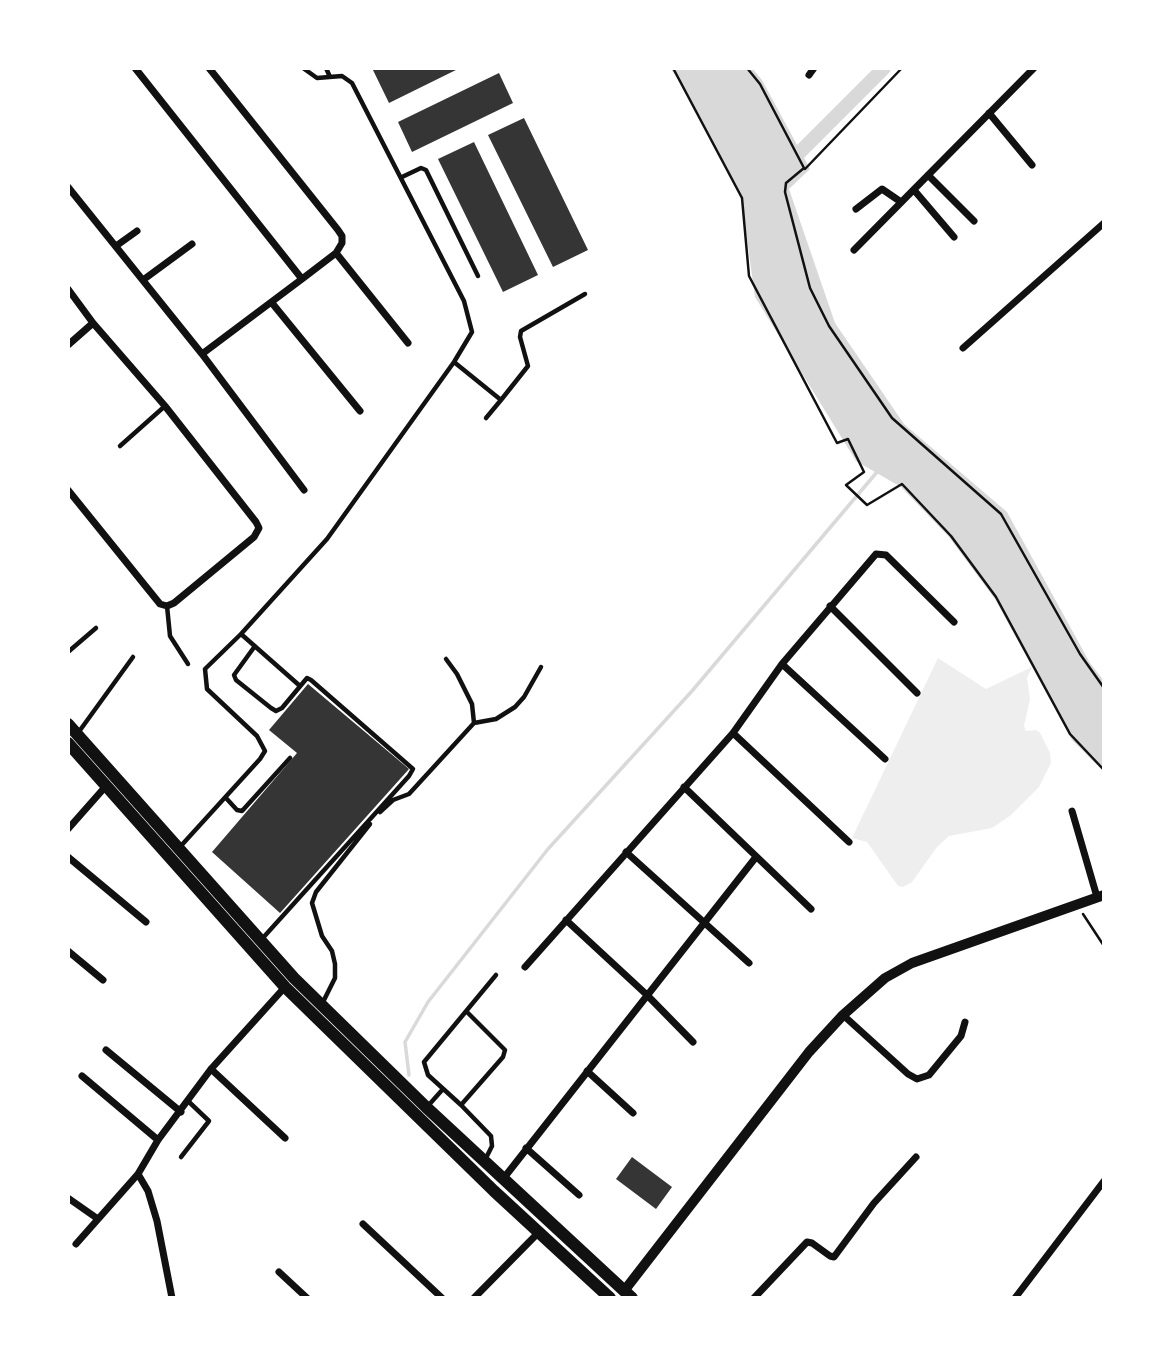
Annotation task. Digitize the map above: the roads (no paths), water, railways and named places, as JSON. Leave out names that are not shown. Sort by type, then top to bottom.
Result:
[{"type":"main road","points":[[71,734],[290,983],[494,1191],[610,1298]]},
{"type":"main road","points":[[110,781],[179,848],[260,940],[290,983],[321,1005],[627,1296]]},
{"type":"main road","points":[[494,1191],[503,1179]]},
{"type":"main road","points":[[539,1232],[549,1221]]},
{"type":"street","points":[[135,68],[302,279]]},
{"type":"street","points":[[202,354],[336,253],[342,243],[338,230],[209,68]]},
{"type":"street","points":[[854,250],[1034,68]]},
{"type":"street","points":[[989,113],[1032,165]]},
{"type":"street","points":[[928,174],[974,221]]},
{"type":"street","points":[[68,187],[202,354],[304,490]]},
{"type":"street","points":[[856,209],[882,189],[901,202]]},
{"type":"street","points":[[914,190],[954,237]]},
{"type":"street","points":[[963,348],[1104,222]]},
{"type":"street","points":[[116,246],[137,231]]},
{"type":"street","points":[[143,280],[192,244]]},
{"type":"street","points":[[336,253],[408,343]]},
{"type":"street","points":[[68,289],[93,324],[165,406],[259,528],[254,537],[167,606],[160,604],[68,490]]},
{"type":"street","points":[[272,303],[360,411]]},
{"type":"street","points":[[68,345],[93,324]]},
{"type":"street","points":[[525,967],[733,733],[782,664],[872,557],[881,553],[954,622]]},
{"type":"street","points":[[830,606],[916,693]]},
{"type":"street","points":[[782,664],[885,759]]},
{"type":"street","points":[[733,733],[849,842]]},
{"type":"street","points":[[68,829],[110,781]]},
{"type":"street","points":[[684,787],[811,909]]},
{"type":"street","points":[[627,1296],[809,1052],[843,1015],[885,978],[912,963],[1101,896],[1072,811]]},
{"type":"street","points":[[626,852],[749,963]]},
{"type":"street","points":[[68,857],[146,922]]},
{"type":"street","points":[[503,1179],[756,857]]},
{"type":"street","points":[[566,920],[693,1042]]},
{"type":"street","points":[[68,951],[103,980]]},
{"type":"street","points":[[76,1244],[138,1174],[158,1140],[211,1069],[290,983]]},
{"type":"street","points":[[843,1015],[908,1074],[917,1079],[929,1075],[961,1036],[965,1023]]},
{"type":"street","points":[[106,1049],[180,1112]]},
{"type":"street","points":[[211,1069],[285,1138]]},
{"type":"street","points":[[587,1071],[634,1113]]},
{"type":"street","points":[[82,1076],[158,1140]]},
{"type":"street","points":[[526,1148],[579,1195]]},
{"type":"street","points":[[754,1298],[807,1242],[834,1256],[874,1203],[916,1157]]},
{"type":"street","points":[[138,1174],[148,1191],[157,1221],[172,1298]]},
{"type":"street","points":[[1015,1298],[1104,1181]]},
{"type":"street","points":[[68,1198],[97,1219]]},
{"type":"street","points":[[363,1224],[442,1298]]},
{"type":"street","points":[[474,1298],[539,1232]]},
{"type":"street","points":[[279,1272],[307,1298]]},
{"type":"lane","points":[[179,848],[265,751],[257,736],[207,689],[205,669],[241,634],[327,539],[454,362],[472,332],[464,301],[349,78],[317,78],[303,68]]},
{"type":"lane","points":[[326,68],[330,77]]},
{"type":"lane","points":[[402,177],[421,168],[426,170],[478,276]]},
{"type":"lane","points":[[486,418],[528,366],[520,337],[521,331],[585,294]]},
{"type":"lane","points":[[454,362],[500,400]]},
{"type":"lane","points":[[120,446],[165,406]]},
{"type":"lane","points":[[167,606],[170,636],[188,664]]},
{"type":"lane","points":[[68,652],[96,628]]},
{"type":"lane","points":[[241,634],[300,686]]},
{"type":"lane","points":[[255,646],[236,670],[236,680],[276,711],[282,708],[307,678],[311,680],[413,769],[260,940]]},
{"type":"lane","points":[[71,734],[133,657]]},
{"type":"lane","points":[[446,659],[472,704],[474,723]]},
{"type":"lane","points":[[321,1005],[335,978],[335,964],[332,951],[322,936],[315,915],[312,903],[316,892],[379,813],[393,800],[409,794],[474,723],[496,719],[515,707],[541,667]]},
{"type":"lane","points":[[226,798],[237,810],[242,811],[290,758]]},
{"type":"lane","points":[[484,1162],[492,1146],[491,1136],[428,1075],[424,1062],[496,975]]},
{"type":"lane","points":[[461,1105],[503,1058],[505,1050],[467,1012]]},
{"type":"lane","points":[[426,1107],[443,1089]]},
{"type":"lane","points":[[181,1157],[209,1121],[188,1101]]},
{"type":"waterway","points":[[788,164],[884,68]]},
{"type":"waterway","points":[[409,1075],[405,1042],[428,1002],[548,849],[692,691],[877,472]]}]
